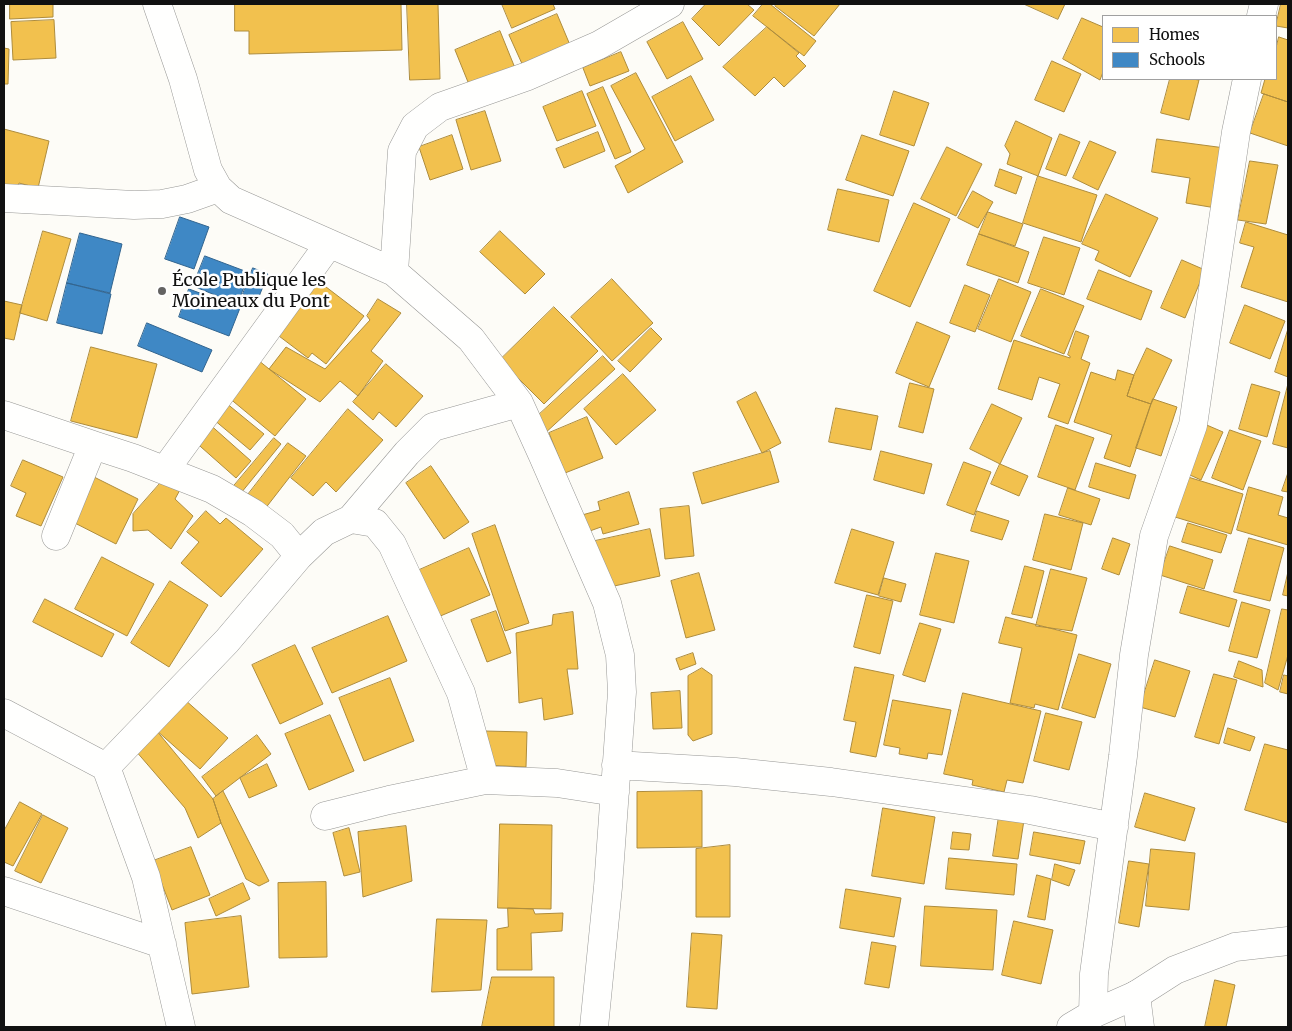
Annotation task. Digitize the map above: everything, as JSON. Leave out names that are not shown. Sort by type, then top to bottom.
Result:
[{"type":"street","points":[[157,4],[184,79],[208,170],[218,188],[231,200],[394,272],[471,340],[519,403],[607,603],[620,655],[622,692],[608,887],[594,1027]]},
{"type":"street","points":[[394,272],[402,151],[415,126],[440,107],[528,76],[599,45],[670,4]]},
{"type":"street","points":[[1082,1020],[1094,974],[1114,827],[1134,654],[1154,536],[1193,425],[1236,132],[1248,80]]},
{"type":"street","points":[[4,198],[134,205],[162,204],[187,199],[218,188]]},
{"type":"street","points":[[165,470],[329,244]]},
{"type":"street","points":[[106,767],[227,641],[299,556],[324,532],[351,519],[407,453],[433,427],[519,403]]},
{"type":"street","points":[[4,415],[165,470],[212,489],[253,513],[282,535],[299,556]]},
{"type":"street","points":[[56,536],[93,445]]},
{"type":"street","points":[[351,519],[375,523],[392,544],[461,693],[485,780]]},
{"type":"street","points":[[4,713],[106,767],[146,876],[181,1027]]},
{"type":"street","points":[[616,765],[735,772],[831,782],[1030,810],[1114,827]]},
{"type":"street","points":[[325,816],[389,800],[485,780],[557,783],[615,792]]},
{"type":"street","points":[[4,891],[162,944]]},
{"type":"street","points":[[1082,1020],[1136,995],[1175,970],[1235,947],[1288,941]]},
{"type":"street","points":[[1136,995],[1140,1027]]},
{"type":"building: Homes","points":[[10,4],[53,4],[53,17],[10,19]]},
{"type":"building: Homes","points":[[235,4],[401,4],[402,50],[249,54],[249,31],[235,31]]},
{"type":"building: Homes","points":[[407,4],[438,4],[440,79],[410,80]]},
{"type":"building: Homes","points":[[502,4],[553,4],[555,9],[512,28]]},
{"type":"building: Homes","points":[[706,4],[747,4],[754,10],[719,46],[692,19]]},
{"type":"building: Homes","points":[[763,4],[770,4],[816,41],[804,56],[753,16]]},
{"type":"building: Homes","points":[[777,4],[840,4],[814,36],[775,6]]},
{"type":"building: Homes","points":[[1024,4],[1065,4],[1058,19]]},
{"type":"building: Homes","points":[[1281,4],[1288,4],[1288,28],[1277,26]]},
{"type":"building: Homes","points":[[557,14],[570,45],[523,66],[509,35]]},
{"type":"building: Homes","points":[[1082,18],[1102,27],[1102,75],[1100,80],[1063,59]]},
{"type":"building: Homes","points":[[54,20],[56,58],[13,60],[11,22]]},
{"type":"building: Homes","points":[[683,22],[703,59],[667,79],[647,42]]},
{"type":"building: Homes","points":[[767,27],[799,53],[796,56],[806,66],[784,87],[774,77],[755,96],[723,67]]},
{"type":"building: Homes","points":[[500,31],[515,68],[470,87],[455,50]]},
{"type":"building: Homes","points":[[1279,37],[1288,40],[1288,102],[1261,93],[1265,80],[1277,80],[1277,44]]},
{"type":"building: Homes","points":[[4,48],[9,49],[8,84],[4,84]]},
{"type":"building: Homes","points":[[621,52],[629,71],[590,86],[583,68]]},
{"type":"building: Homes","points":[[1052,61],[1081,74],[1064,112],[1035,100]]},
{"type":"building: Homes","points":[[636,73],[683,162],[628,193],[615,166],[645,149],[611,86]]},
{"type":"building: Homes","points":[[691,76],[714,120],[675,141],[652,97]]},
{"type":"building: Homes","points":[[1170,80],[1199,80],[1189,120],[1161,113]]},
{"type":"building: Homes","points":[[603,87],[631,152],[615,159],[587,94]]},
{"type":"building: Homes","points":[[582,91],[596,126],[557,141],[543,107]]},
{"type":"building: Homes","points":[[894,91],[929,103],[914,146],[880,135]]},
{"type":"building: Homes","points":[[1264,94],[1288,102],[1288,146],[1250,133]]},
{"type":"building: Homes","points":[[485,111],[501,161],[471,170],[456,120]]},
{"type":"building: Homes","points":[[1016,121],[1052,138],[1038,176],[1007,164],[1010,154],[1005,146]]},
{"type":"building: Homes","points":[[4,129],[49,141],[38,188],[19,183],[16,194],[4,191]]},
{"type":"building: Homes","points":[[598,132],[605,151],[564,168],[556,149]]},
{"type":"building: Homes","points":[[1060,134],[1080,142],[1066,176],[1046,169]]},
{"type":"building: Homes","points":[[452,135],[463,169],[430,180],[419,147]]},
{"type":"building: Homes","points":[[862,135],[909,151],[893,196],[846,180]]},
{"type":"building: Homes","points":[[1157,139],[1225,148],[1216,208],[1186,203],[1190,178],[1152,172]]},
{"type":"building: Homes","points":[[1090,141],[1116,152],[1098,190],[1073,178]]},
{"type":"building: Homes","points":[[947,147],[982,164],[956,216],[921,199]]},
{"type":"building: Homes","points":[[1250,161],[1278,165],[1266,224],[1238,220]]},
{"type":"building: Homes","points":[[1000,169],[1022,177],[1016,194],[995,186]]},
{"type":"building: Homes","points":[[1038,176],[1097,195],[1081,242],[1023,223]]},
{"type":"building: Homes","points":[[838,189],[889,200],[879,242],[828,230]]},
{"type":"building: Homes","points":[[973,191],[993,202],[978,228],[958,218]]},
{"type":"building: Homes","points":[[1106,194],[1158,218],[1130,277],[1095,260],[1099,251],[1082,244]]},
{"type":"building: Homes","points":[[914,203],[950,219],[910,307],[874,291]]},
{"type":"building: Homes","points":[[988,212],[1023,224],[1015,246],[979,234]]},
{"type":"building: Homes","points":[[1246,222],[1288,235],[1288,302],[1241,287],[1254,247],[1240,243]]},
{"type":"building: Homes","points":[[43,231],[71,239],[47,321],[20,313]]},
{"type":"building: Homes","points":[[500,231],[545,274],[525,294],[480,252]]},
{"type":"building: Homes","points":[[979,234],[1029,252],[1018,283],[967,265]]},
{"type":"building: Homes","points":[[1044,237],[1080,248],[1064,295],[1028,283]]},
{"type":"building: Homes","points":[[1182,260],[1205,270],[1185,318],[1161,308]]},
{"type":"building: Homes","points":[[1099,270],[1152,291],[1141,320],[1087,299]]},
{"type":"building: Homes","points":[[313,277],[364,316],[326,364],[312,353],[308,358],[271,330]]},
{"type":"building: Homes","points":[[612,279],[653,323],[612,361],[571,317]]},
{"type":"building: Homes","points":[[999,279],[1031,292],[1011,342],[978,329]]},
{"type":"building: Homes","points":[[965,285],[990,295],[975,332],[950,323]]},
{"type":"building: Homes","points":[[1041,289],[1084,306],[1064,354],[1021,336]]},
{"type":"building: Homes","points":[[378,299],[401,313],[371,351],[383,361],[358,396],[340,381],[320,402],[269,369],[286,347],[325,369],[370,320],[367,316]]},
{"type":"building: Homes","points":[[4,301],[22,305],[14,340],[4,338]]},
{"type":"building: Homes","points":[[1245,305],[1285,321],[1270,359],[1230,343]]},
{"type":"building: Homes","points":[[554,307],[598,351],[544,404],[500,360]]},
{"type":"building: Homes","points":[[917,322],[950,336],[929,387],[896,373]]},
{"type":"building: Homes","points":[[651,328],[662,339],[630,372],[618,361]]},
{"type":"building: Homes","points":[[1288,329],[1288,377],[1275,372]]},
{"type":"building: Homes","points":[[1076,331],[1089,336],[1081,359],[1090,363],[1068,424],[1048,417],[1060,384],[1039,377],[1032,400],[998,389],[1014,340],[1070,358],[1068,355]]},
{"type":"building: Homes","points":[[91,347],[157,364],[137,438],[71,421]]},
{"type":"building: Homes","points":[[1147,348],[1172,360],[1151,404],[1127,396],[1134,375]]},
{"type":"building: Homes","points":[[603,356],[615,369],[543,435],[531,422]]},
{"type":"building: Homes","points":[[258,360],[306,399],[275,436],[228,397]]},
{"type":"building: Homes","points":[[386,364],[423,396],[396,427],[379,412],[373,420],[353,402]]},
{"type":"building: Homes","points":[[1118,370],[1134,375],[1127,396],[1151,404],[1130,467],[1104,458],[1112,435],[1074,422],[1091,372],[1115,380]]},
{"type":"building: Homes","points":[[623,374],[656,410],[616,445],[584,409]]},
{"type":"building: Homes","points":[[910,383],[934,389],[923,433],[899,427]]},
{"type":"building: Homes","points":[[1252,384],[1280,392],[1267,437],[1239,429]]},
{"type":"building: Homes","points":[[1288,384],[1288,448],[1273,444]]},
{"type":"building: Homes","points":[[756,392],[781,443],[762,453],[737,402]]},
{"type":"building: Homes","points":[[220,398],[264,434],[250,450],[207,414]]},
{"type":"building: Homes","points":[[1153,399],[1177,407],[1161,456],[1136,448]]},
{"type":"building: Homes","points":[[992,404],[1022,418],[1000,464],[970,449]]},
{"type":"building: Homes","points":[[836,408],[878,416],[871,450],[829,442]]},
{"type":"building: Homes","points":[[348,409],[383,440],[336,492],[326,482],[313,496],[291,478]]},
{"type":"building: Homes","points":[[587,417],[603,458],[565,473],[549,433]]},
{"type":"building: Homes","points":[[207,422],[251,461],[236,478],[192,439]]},
{"type":"building: Homes","points":[[1202,423],[1223,432],[1201,480],[1181,471]]},
{"type":"building: Homes","points":[[1056,425],[1094,438],[1075,490],[1038,477]]},
{"type":"building: Homes","points":[[1230,430],[1261,441],[1243,490],[1212,478]]},
{"type":"building: Homes","points":[[274,438],[281,444],[241,493],[233,487]]},
{"type":"building: Homes","points":[[288,443],[306,456],[261,514],[243,501]]},
{"type":"building: Homes","points":[[770,451],[779,482],[702,504],[693,473]]},
{"type":"building: Homes","points":[[881,451],[932,464],[924,494],[874,480]]},
{"type":"building: Homes","points":[[23,460],[63,477],[41,526],[16,516],[26,493],[11,486]]},
{"type":"building: Homes","points":[[964,462],[991,472],[974,515],[947,505]]},
{"type":"building: Homes","points":[[1096,463],[1136,475],[1129,499],[1089,487]]},
{"type":"building: Homes","points":[[1000,464],[1028,476],[1019,496],[991,484]]},
{"type":"building: Homes","points":[[431,466],[469,522],[444,539],[406,483]]},
{"type":"building: Homes","points":[[1288,473],[1288,492],[1282,491]]},
{"type":"building: Homes","points":[[88,474],[138,499],[116,544],[65,518]]},
{"type":"building: Homes","points":[[1188,477],[1243,494],[1231,534],[1175,517]]},
{"type":"building: Homes","points":[[164,479],[181,488],[175,499],[193,516],[171,549],[148,530],[133,531],[133,514]]},
{"type":"building: Homes","points":[[1249,487],[1283,497],[1278,515],[1288,518],[1288,545],[1237,530]]},
{"type":"building: Homes","points":[[1068,488],[1100,499],[1091,525],[1059,515]]},
{"type":"building: Homes","points":[[629,492],[639,524],[603,534],[601,527],[587,532],[582,515],[600,510],[598,502]]},
{"type":"building: Homes","points":[[689,506],[694,556],[665,559],[660,509]]},
{"type":"building: Homes","points":[[206,511],[220,524],[226,518],[263,549],[221,597],[181,563],[199,542],[187,532]]},
{"type":"building: Homes","points":[[977,511],[1009,521],[1002,540],[971,531]]},
{"type":"building: Homes","points":[[1045,514],[1083,523],[1071,570],[1033,560]]},
{"type":"building: Homes","points":[[1188,523],[1227,535],[1221,553],[1182,542]]},
{"type":"building: Homes","points":[[495,525],[529,623],[505,631],[472,534]]},
{"type":"building: Homes","points":[[650,529],[660,576],[605,588],[595,541]]},
{"type":"building: Homes","points":[[852,529],[894,542],[878,595],[835,583]]},
{"type":"building: Homes","points":[[1113,538],[1130,544],[1119,575],[1102,569]]},
{"type":"building: Homes","points":[[1249,538],[1284,548],[1270,601],[1234,592]]},
{"type":"building: Homes","points":[[1170,546],[1213,560],[1204,589],[1160,575]]},
{"type":"building: Homes","points":[[469,548],[490,595],[438,617],[417,571]]},
{"type":"building: Homes","points":[[936,553],[969,561],[954,623],[920,615]]},
{"type":"building: Homes","points":[[102,557],[154,584],[127,636],[75,609]]},
{"type":"building: Homes","points":[[1025,566],[1044,571],[1032,618],[1012,614]]},
{"type":"building: Homes","points":[[1051,569],[1087,578],[1072,631],[1036,626]]},
{"type":"building: Homes","points":[[1288,572],[1288,596],[1283,595]]},
{"type":"building: Homes","points":[[699,573],[715,630],[686,638],[671,581]]},
{"type":"building: Homes","points":[[884,578],[906,584],[901,602],[879,596]]},
{"type":"building: Homes","points":[[170,581],[208,605],[169,667],[131,643]]},
{"type":"building: Homes","points":[[1188,586],[1237,600],[1229,627],[1180,613]]},
{"type":"building: Homes","points":[[867,595],[893,601],[880,654],[854,647]]},
{"type":"building: Homes","points":[[45,599],[114,634],[102,657],[33,622]]},
{"type":"building: Homes","points":[[1242,602],[1270,610],[1257,658],[1229,651]]},
{"type":"building: Homes","points":[[1282,609],[1288,610],[1288,655],[1278,690],[1265,683]]},
{"type":"building: Homes","points":[[496,611],[511,653],[487,662],[471,620]]},
{"type":"building: Homes","points":[[573,612],[578,669],[567,669],[573,714],[544,720],[542,698],[519,703],[516,633],[552,625],[553,615]]},
{"type":"building: Homes","points":[[388,616],[407,661],[332,693],[312,648]]},
{"type":"building: Homes","points":[[1006,617],[1077,635],[1058,710],[1035,704],[1034,708],[1010,703],[1022,648],[999,643]]},
{"type":"building: Homes","points":[[920,623],[941,629],[925,682],[903,675]]},
{"type":"building: Homes","points":[[295,645],[323,704],[280,724],[252,665]]},
{"type":"building: Homes","points":[[693,653],[696,664],[680,670],[676,659]]},
{"type":"building: Homes","points":[[1079,654],[1111,664],[1095,718],[1062,708]]},
{"type":"building: Homes","points":[[1155,660],[1190,671],[1175,717],[1140,707]]},
{"type":"building: Homes","points":[[1239,661],[1262,670],[1263,687],[1234,677]]},
{"type":"building: Homes","points":[[855,667],[894,675],[876,757],[850,752],[856,722],[844,720]]},
{"type":"building: Homes","points":[[702,668],[712,675],[712,734],[693,741],[688,735],[688,676]]},
{"type":"building: Homes","points":[[1214,674],[1237,680],[1219,744],[1195,737]]},
{"type":"building: Homes","points":[[1284,675],[1288,676],[1288,694],[1280,692]]},
{"type":"building: Homes","points":[[390,678],[414,741],[364,761],[339,698]]},
{"type":"building: Homes","points":[[680,691],[682,728],[653,729],[651,693]]},
{"type":"building: Homes","points":[[963,693],[1041,711],[1023,783],[1007,780],[1004,792],[972,785],[973,780],[944,774]]},
{"type":"building: Homes","points":[[184,699],[228,738],[200,769],[156,730]]},
{"type":"building: Homes","points":[[893,700],[951,710],[942,755],[928,753],[927,759],[899,754],[900,748],[884,745]]},
{"type":"building: Homes","points":[[1046,713],[1082,722],[1069,770],[1034,761]]},
{"type":"building: Homes","points":[[330,715],[354,771],[309,790],[285,734]]},
{"type":"building: Homes","points":[[1228,728],[1255,737],[1250,751],[1224,743]]},
{"type":"building: Homes","points":[[156,730],[213,799],[221,823],[198,838],[185,808],[135,750]]},
{"type":"building: Homes","points":[[484,731],[527,732],[526,767],[483,765]]},
{"type":"building: Homes","points":[[257,735],[271,754],[216,796],[202,777]]},
{"type":"building: Homes","points":[[1265,744],[1288,750],[1288,823],[1245,810]]},
{"type":"building: Homes","points":[[267,764],[277,786],[249,798],[240,778]]},
{"type":"building: Homes","points":[[223,791],[269,881],[259,886],[246,879],[221,823],[213,799]]},
{"type":"building: Homes","points":[[702,791],[702,847],[637,848],[637,792]]},
{"type":"building: Homes","points":[[1145,793],[1195,808],[1185,841],[1135,827]]},
{"type":"building: Homes","points":[[20,802],[42,814],[13,866],[4,862],[4,831]]},
{"type":"building: Homes","points":[[883,808],[935,817],[924,884],[872,876]]},
{"type":"building: Homes","points":[[43,815],[68,828],[41,883],[15,871]]},
{"type":"building: Homes","points":[[999,816],[1024,820],[1018,859],[993,856]]},
{"type":"building: Homes","points":[[500,824],[552,825],[551,909],[498,908]]},
{"type":"building: Homes","points":[[406,826],[412,881],[363,897],[358,832]]},
{"type":"building: Homes","points":[[349,828],[360,872],[344,876],[333,833]]},
{"type":"building: Homes","points":[[953,832],[971,834],[969,850],[951,849]]},
{"type":"building: Homes","points":[[1034,832],[1085,841],[1080,864],[1030,855]]},
{"type":"building: Homes","points":[[730,845],[730,917],[696,917],[696,849]]},
{"type":"building: Homes","points":[[191,847],[210,895],[172,910],[153,861]]},
{"type":"building: Homes","points":[[1151,849],[1195,853],[1189,910],[1146,906]]},
{"type":"building: Homes","points":[[949,858],[1017,864],[1014,895],[946,889]]},
{"type":"building: Homes","points":[[1129,861],[1149,864],[1139,927],[1119,923]]},
{"type":"building: Homes","points":[[1055,864],[1075,870],[1069,886],[1052,880]]},
{"type":"building: Homes","points":[[1037,875],[1051,879],[1045,920],[1028,917]]},
{"type":"building: Homes","points":[[326,882],[327,957],[279,958],[278,883]]},
{"type":"building: Homes","points":[[243,883],[250,899],[216,916],[209,899]]},
{"type":"building: Homes","points":[[846,889],[901,898],[894,937],[840,928]]},
{"type":"building: Homes","points":[[925,906],[997,910],[993,970],[921,966]]},
{"type":"building: Homes","points":[[508,908],[533,909],[535,914],[563,913],[562,931],[531,933],[532,970],[497,970],[497,929],[508,927]]},
{"type":"building: Homes","points":[[241,916],[249,987],[192,994],[185,923]]},
{"type":"building: Homes","points":[[437,919],[487,920],[481,990],[432,992]]},
{"type":"building: Homes","points":[[1014,921],[1053,930],[1041,984],[1002,975]]},
{"type":"building: Homes","points":[[692,933],[722,935],[717,1009],[687,1007]]},
{"type":"building: Homes","points":[[872,942],[896,946],[889,988],[865,984]]},
{"type":"building: Homes","points":[[492,977],[554,977],[554,1027],[482,1027]]},
{"type":"building: Homes","points":[[1215,980],[1235,985],[1226,1027],[1205,1027]]},
{"type":"building: Schools","points":[[180,217],[209,227],[194,269],[165,259]]},
{"type":"building: Schools","points":[[80,233],[122,244],[110,293],[67,283]]},
{"type":"building: Schools","points":[[205,256],[250,273],[237,304],[193,286]]},
{"type":"building: Schools","points":[[253,268],[268,274],[258,299],[243,294]]},
{"type":"building: Schools","points":[[67,283],[111,294],[102,334],[57,323]]},
{"type":"building: Schools","points":[[189,289],[240,308],[229,336],[179,317]]},
{"type":"building: Schools","points":[[147,323],[212,350],[202,372],[138,346]]},
{"type":"place","name":"École Publique les Moineaux du Pont","points":[[162,291]]}]
